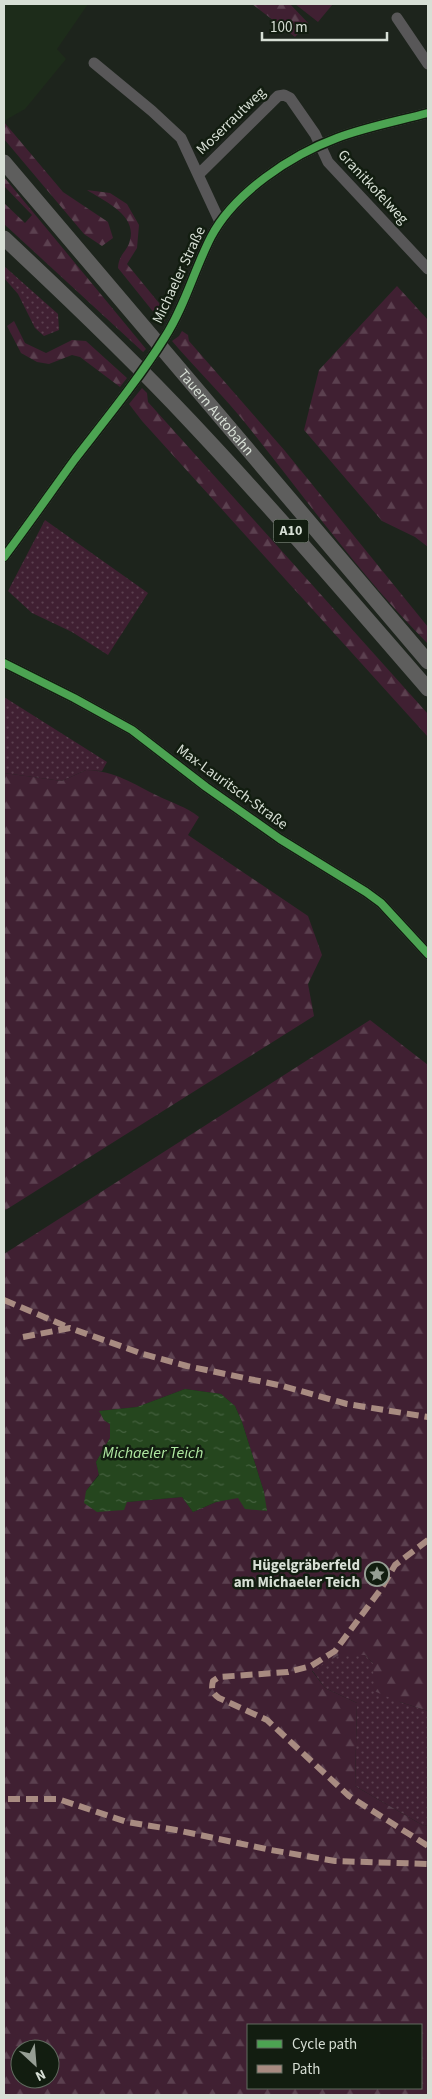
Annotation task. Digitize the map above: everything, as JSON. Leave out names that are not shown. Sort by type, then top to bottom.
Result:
[{"type":"highway","name":"Tauern Autobahn","points":[[4,162],[428,662]]},
{"type":"highway","name":"Tauern Autobahn","points":[[4,238],[137,366],[289,528],[428,689]]},
{"type":"street","points":[[397,18],[428,64]]},
{"type":"street","name":"Moserrautweg","points":[[94,63],[152,111],[180,138],[199,174],[220,222]]},
{"type":"street","name":"Moserrautweg","points":[[199,174],[278,96],[284,95],[290,98],[315,134],[320,145]]},
{"type":"street","name":"Michaeler Straße","points":[[4,557],[136,381],[166,335],[184,302],[205,250],[220,222],[255,187],[287,162],[320,145],[355,132],[428,113]]},
{"type":"street","name":"Granitkofelweg","points":[[320,145],[328,162],[428,269]]},
{"type":"street","name":"Max-Lauritsch-Straße","points":[[4,663],[132,730],[206,787],[280,839],[381,903],[428,954]]},
{"type":"shaded area","points":[[4,4],[88,4],[57,49],[66,59],[25,109],[4,121]]},
{"type":"green space","points":[[252,4],[291,5],[308,23],[295,37]]},
{"type":"green space","points":[[295,4],[333,4],[318,22]]},
{"type":"green space","points":[[4,122],[63,192],[108,222],[113,238],[102,246],[84,234],[4,139]]},
{"type":"green space","points":[[4,177],[146,349],[143,352],[4,224],[4,203],[25,223],[32,215],[4,186]]},
{"type":"green space","points":[[87,190],[110,193],[127,204],[139,225],[137,248],[127,264],[168,314],[163,324],[118,268],[120,259],[130,240],[131,231],[129,223],[118,210]]},
{"type":"green space","points":[[4,266],[58,314],[59,330],[44,336],[35,328],[18,294],[4,278]]},
{"type":"green space","points":[[397,286],[428,320],[428,547],[415,537],[382,521],[304,430],[319,370]]},
{"type":"green space","points":[[14,321],[25,343],[46,353],[72,340],[86,341],[127,378],[120,387],[80,357],[72,355],[49,364],[37,362],[21,353],[7,326]]},
{"type":"green space","points":[[182,331],[188,335],[189,341],[285,451],[428,627],[428,644],[357,564],[237,413],[172,341]]},
{"type":"green space","points":[[142,388],[147,393],[148,402],[428,714],[428,737],[142,421],[129,404]]},
{"type":"green space","points":[[45,520],[148,593],[108,655],[72,632],[32,613],[8,591]]},
{"type":"green space","points":[[4,697],[107,762],[102,771],[86,770],[62,781],[4,773]]},
{"type":"green space","points":[[86,770],[106,773],[124,779],[199,817],[188,835],[308,916],[322,955],[308,984],[314,1016],[4,1211],[4,773],[62,781]]},
{"type":"green space","points":[[370,1020],[428,1065],[428,1711],[374,1691],[373,1663],[365,1655],[339,1655],[312,1671],[325,1688],[357,1703],[355,1786],[424,1826],[428,1825],[428,2095],[4,2095],[4,1254]],"holes":[[[185,1389],[221,1394],[235,1406],[242,1422],[264,1492],[216,1502],[193,1512],[182,1497],[127,1502],[86,1491],[99,1474],[96,1462],[110,1438],[110,1424],[104,1420],[100,1411],[137,1407]]]},
{"type":"green space","points":[[339,1655],[365,1655],[373,1663],[400,1702],[428,1711],[428,1825],[424,1826],[355,1786],[357,1703],[325,1688],[312,1670]]},
{"type":"water","name":"Michaeler Teich","points":[[185,1389],[221,1394],[235,1406],[242,1422],[264,1492],[267,1511],[245,1509],[238,1498],[216,1502],[193,1512],[182,1497],[127,1502],[124,1510],[97,1512],[84,1503],[86,1491],[99,1475],[96,1462],[110,1438],[110,1424],[104,1420],[99,1411],[137,1407]]},
{"type":"marked path","points":[[4,1300],[70,1328]]},
{"type":"marked path","points":[[23,1337],[70,1328],[143,1354],[187,1366],[283,1386],[347,1404],[428,1417]]},
{"type":"marked path","points":[[428,1540],[395,1565],[381,1589],[335,1651],[311,1666],[288,1672],[219,1677],[213,1681],[212,1686],[213,1693],[219,1698],[267,1720],[349,1796],[428,1846]]},
{"type":"marked path","points":[[8,1799],[58,1799],[127,1822],[335,1861],[428,1864]]},
{"type":"cycle path","points":[[4,557],[155,353],[178,313],[211,237],[234,205],[265,177],[319,145],[359,131],[428,113]]},
{"type":"cycle path","points":[[4,663],[132,730],[206,787],[280,839],[381,903],[428,954]]},
{"type":"place","name":"Hügelgräberfeld am Michaeler Teich","points":[[377,1574]]}]
